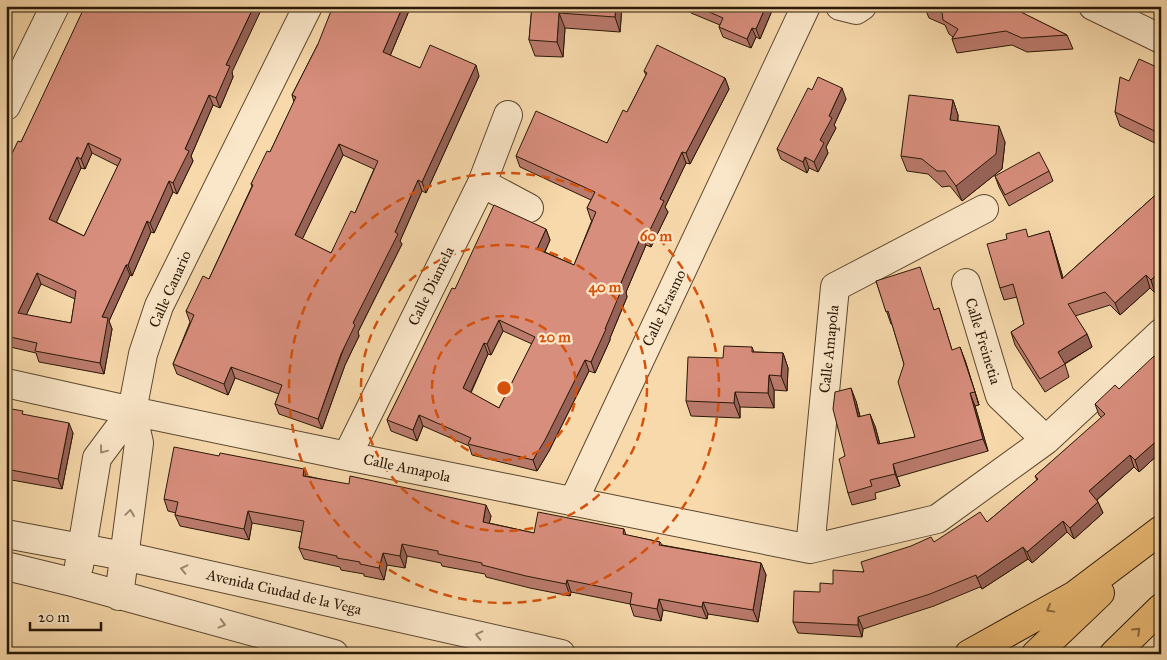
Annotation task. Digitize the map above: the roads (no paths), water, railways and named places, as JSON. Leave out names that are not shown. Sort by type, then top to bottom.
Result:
[{"type":"main road","points":[[969,654],[1075,595],[1161,530]]},
{"type":"main road","points":[[1036,654],[1161,534]]},
{"type":"main road","points":[[1114,654],[1161,608]]},
{"type":"street","points":[[6,106],[55,6]]},
{"type":"street","name":"Calle Canario","points":[[119,596],[139,443],[132,411],[143,354],[159,306],[308,6]]},
{"type":"street","name":"Calle Erasmo","points":[[573,502],[806,6]]},
{"type":"street","points":[[840,6],[856,10],[862,6]]},
{"type":"street","points":[[1093,6],[1161,39]]},
{"type":"street","name":"Calle Diamela","points":[[347,456],[482,183],[508,115]]},
{"type":"street","points":[[482,183],[530,208]]},
{"type":"street","name":"Calle Amapola","points":[[810,549],[835,287],[984,209]]},
{"type":"street","name":"Calle Freinetia","points":[[966,283],[1000,396],[1046,440]]},
{"type":"street","name":"Calle Amapola","points":[[6,383],[347,456],[810,549],[937,519],[1046,440],[1161,334]]},
{"type":"street","points":[[76,583],[97,458],[132,411]]},
{"type":"street","name":"Avenida Ciudad de la Vega","points":[[6,534],[124,556],[561,654]]},
{"type":"street","points":[[6,566],[76,583],[334,654]]}]
